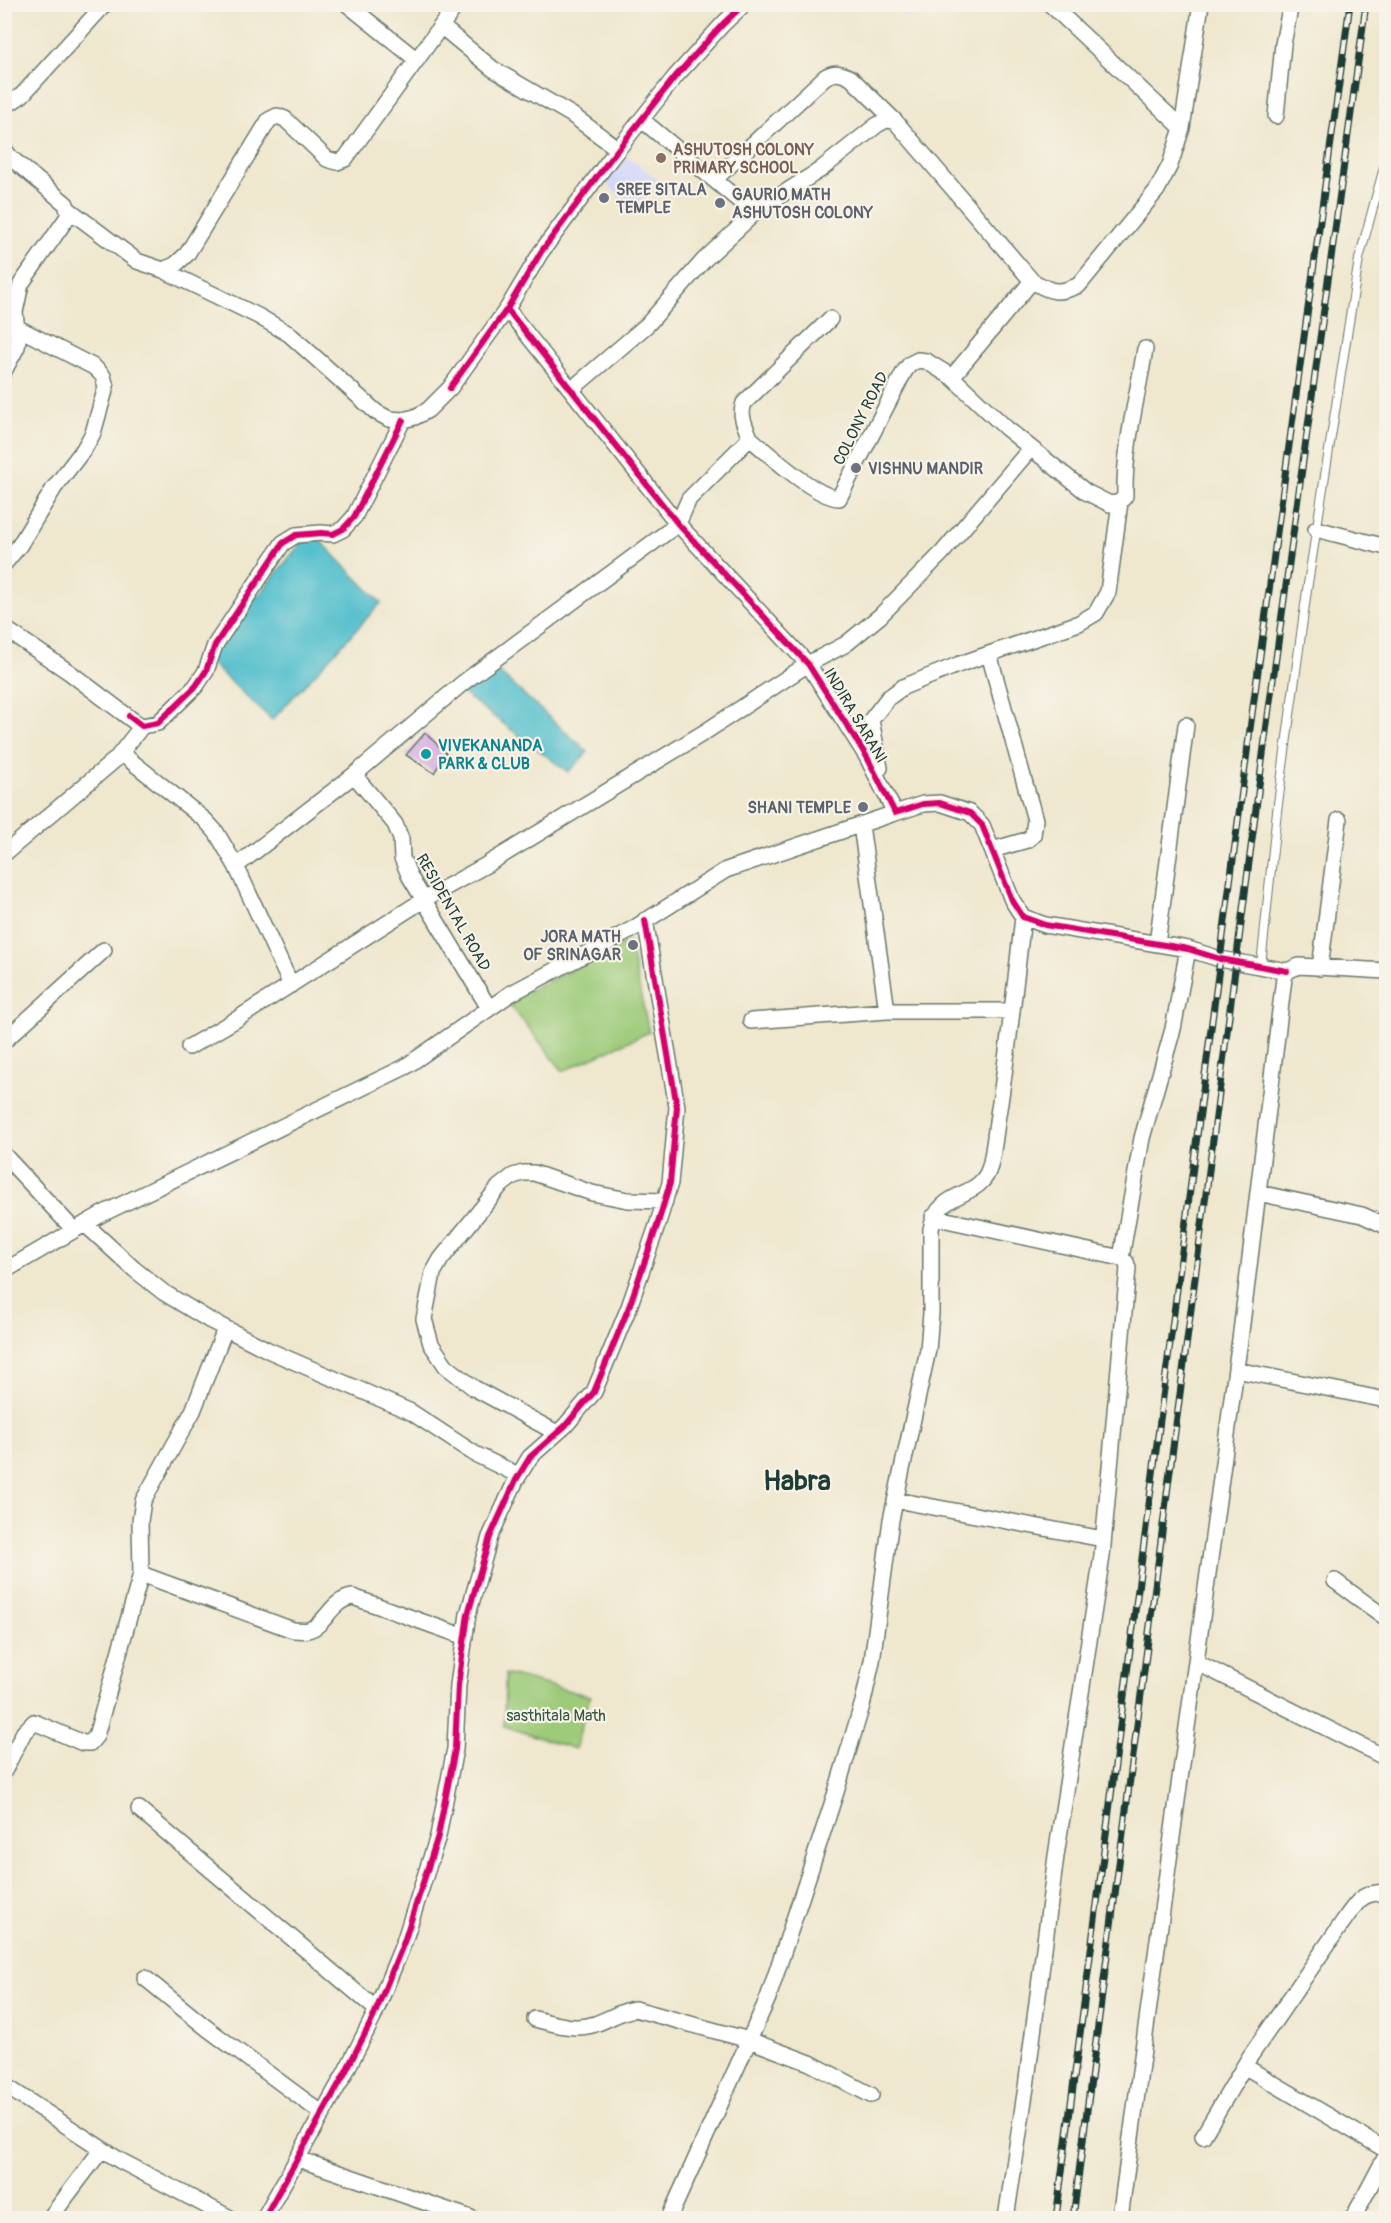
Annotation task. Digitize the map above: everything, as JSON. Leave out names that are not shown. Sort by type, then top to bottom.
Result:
[{"type":"street","points":[[4,107],[22,95],[105,4]]},
{"type":"street","points":[[347,4],[417,60]]},
{"type":"street","points":[[162,270],[175,265],[187,254],[269,120],[278,116],[285,119],[327,159],[337,162],[345,159],[457,4]]},
{"type":"street","points":[[68,209],[137,261],[162,270],[258,316],[289,334],[376,412],[389,419],[403,420],[415,417],[428,410],[450,388],[507,309],[541,252],[618,149],[675,77],[744,4]]},
{"type":"street","points":[[1050,4],[1182,128]]},
{"type":"street","points":[[714,180],[825,77],[833,72],[842,73],[851,78],[895,121],[1032,281],[1052,292],[1065,292],[1079,285],[1163,180],[1182,128],[1201,4]]},
{"type":"street","points":[[1276,116],[1283,45],[1291,4]]},
{"type":"street","points":[[441,26],[493,69],[572,115],[618,149]]},
{"type":"street","points":[[642,120],[747,206],[759,209]]},
{"type":"street","points":[[572,389],[647,325],[705,259],[759,209],[820,170],[878,125],[886,120],[895,121]]},
{"type":"street","points":[[4,149],[11,158],[66,204],[69,215],[21,284],[15,312],[16,347],[4,371]]},
{"type":"street","points":[[1032,281],[952,377],[1006,428],[1095,498],[1110,504],[1120,502]]},
{"type":"street","name":"INDIRA SARANI","points":[[507,309],[678,524],[808,664],[867,757],[895,813]]},
{"type":"street","points":[[236,867],[354,775],[464,682],[678,524],[688,499],[750,438],[742,419],[741,411],[744,403],[830,319]]},
{"type":"street","points":[[4,564],[19,546],[54,488],[93,434],[106,387],[103,376],[94,367],[16,327]]},
{"type":"street","points":[[886,796],[871,720],[888,698],[903,687],[1079,623],[1095,613],[1108,592],[1120,502],[1125,496],[1131,419],[1145,349]]},
{"type":"street","name":"COLONY ROAD","points":[[750,438],[789,472],[829,496],[839,498],[903,372],[910,364],[918,360],[926,362],[952,377]]},
{"type":"street","points":[[4,854],[121,753],[142,726],[158,723],[196,686],[206,671],[215,645],[283,543],[296,535],[333,534],[349,523],[403,420]]},
{"type":"street","points":[[189,1047],[425,899],[486,865],[705,732],[808,664],[846,644],[880,616],[942,553],[1031,448]]},
{"type":"street","points":[[1316,529],[1386,547]]},
{"type":"street","points":[[4,628],[142,726]]},
{"type":"street","points":[[989,654],[1035,820],[1033,835],[1027,840],[992,850]]},
{"type":"street","points":[[1157,944],[1186,725]]},
{"type":"street","points":[[121,753],[216,832],[236,867],[291,985]]},
{"type":"street","name":"RESIDENTAL ROAD","points":[[354,775],[395,824],[400,839],[402,858],[410,877],[489,1008]]},
{"type":"street","points":[[4,1271],[79,1227],[405,1067],[510,994],[631,930],[726,870],[923,804],[940,803],[970,813],[982,825],[1012,900],[1023,917],[1045,925],[1188,949],[1220,958],[1287,970],[1299,966],[1386,971]]},
{"type":"street","points":[[1320,968],[1339,820]]},
{"type":"street","points":[[861,825],[887,1011]]},
{"type":"street","points":[[669,2218],[768,1998],[863,1702],[872,1661],[885,1553],[928,1350],[933,1217],[939,1207],[978,1186],[990,1167],[1023,917]]},
{"type":"street","points":[[264,2218],[323,2114],[376,2009],[404,1942],[438,1836],[455,1749],[458,1685],[468,1614],[490,1537],[518,1475],[530,1457],[582,1409],[594,1392],[636,1286],[665,1201],[670,1183],[676,1107],[645,920]]},
{"type":"street","points":[[1121,1258],[1142,1137],[1173,1029],[1188,949]]},
{"type":"street","points":[[4,1041],[104,950]]},
{"type":"street","points":[[1120,2218],[1236,1370],[1282,990],[1287,970]]},
{"type":"street","points":[[751,1021],[887,1011],[1012,1011]]},
{"type":"street","points":[[4,1155],[79,1227],[163,1292],[225,1329],[332,1379],[411,1412],[475,1454],[518,1475]]},
{"type":"street","points":[[557,1433],[474,1388],[446,1366],[431,1344],[425,1329],[424,1319],[433,1274],[441,1259],[499,1187],[513,1176],[534,1173],[592,1193],[628,1200],[665,1201]]},
{"type":"street","points":[[1258,1193],[1362,1215],[1386,1226]]},
{"type":"street","points":[[933,1217],[1121,1258],[1126,1262],[1128,1268],[1103,1539],[1006,2218]]},
{"type":"street","points":[[4,1771],[24,1732],[34,1722],[83,1743],[90,1743],[96,1736],[141,1574],[140,1521],[143,1501],[193,1411],[225,1329]]},
{"type":"street","points":[[1236,1370],[1386,1400]]},
{"type":"street","points":[[896,1500],[1103,1539]]},
{"type":"street","points":[[141,1574],[293,1630],[307,1630],[315,1627],[342,1599],[353,1597],[465,1637]]},
{"type":"street","points":[[1335,1581],[1386,1618]]},
{"type":"street","points":[[1196,1662],[1386,1758]]},
{"type":"street","points":[[139,1809],[376,2009]]},
{"type":"street","points":[[1203,2136],[1244,2066],[1359,1900],[1369,1892],[1386,1892]]},
{"type":"street","points":[[145,1978],[208,2029],[323,2114]]},
{"type":"street","points":[[535,2019],[562,2026],[581,2027],[593,2025],[626,2010],[635,2009],[749,2040],[810,2063],[871,2094]]},
{"type":"street","points":[[1244,2066],[1386,2150]]},
{"type":"street","points":[[4,2085],[102,2149],[230,2218]]},
{"type":"street","points":[[50,2218],[102,2149]]},
{"type":"street","points":[[1353,2218],[1386,2156]]},
{"type":"street","points":[[298,2159],[471,2218]]},
{"type":"lane","points":[[1261,965],[1277,811],[1316,529],[1359,259],[1386,160]]},
{"type":"shaded area","points":[[892,5],[915,5],[908,18]]},
{"type":"shaded area","points":[[628,157],[661,182],[632,211],[603,179]]},
{"type":"green space","points":[[629,942],[649,1032],[563,1071],[507,1001]]},
{"type":"green space","name":"sasthitala Math","points":[[505,1674],[590,1696],[575,1749],[504,1726]]},
{"type":"water","points":[[311,531],[381,603],[272,720],[206,659]]},
{"type":"water","points":[[494,668],[588,752],[568,772],[461,692]]},
{"type":"building","name":"VIVEKANANDA PARK & CLUB","points":[[425,733],[446,753],[434,773],[406,755]]},
{"type":"railway","points":[[1056,2218],[1252,714],[1350,4]]},
{"type":"railway","points":[[1073,2218],[1268,716],[1366,4]]},
{"type":"cycle path","points":[[450,388],[507,309],[541,252],[611,158],[675,77],[744,4]]},
{"type":"cycle path","points":[[507,309],[678,524],[808,664],[867,757],[895,813],[923,804],[940,803],[970,813],[982,825],[1012,900],[1023,917],[1045,925],[1188,949],[1220,959],[1287,971]]},
{"type":"cycle path","points":[[129,716],[142,726],[158,723],[196,686],[206,671],[215,645],[283,543],[296,535],[333,534],[343,529],[354,517],[403,420]]},
{"type":"cycle path","points":[[264,2218],[344,2075],[373,2018],[404,1942],[438,1836],[455,1749],[458,1685],[468,1614],[490,1537],[516,1480],[530,1457],[565,1426],[594,1392],[629,1307],[670,1183],[677,1107],[645,920]]},
{"type":"place","name":"ASHUTOSH COLONY PRIMARY SCHOOL","points":[[661,158]]},
{"type":"place","name":"SREE SITALA TEMPLE","points":[[604,198]]},
{"type":"place","name":"GAURIO MATH ASHUTOSH COLONY","points":[[720,203]]},
{"type":"place","name":"VISHNU MANDIR","points":[[856,468]]},
{"type":"place","name":"VIVEKANANDA PARK & CLUB","points":[[426,754]]},
{"type":"place","name":"SHANI TEMPLE","points":[[863,807]]},
{"type":"place","name":"JORA MATH OF SRINAGAR","points":[[633,945]]},
{"type":"district","name":"Habra","points":[[797,1480]]}]
